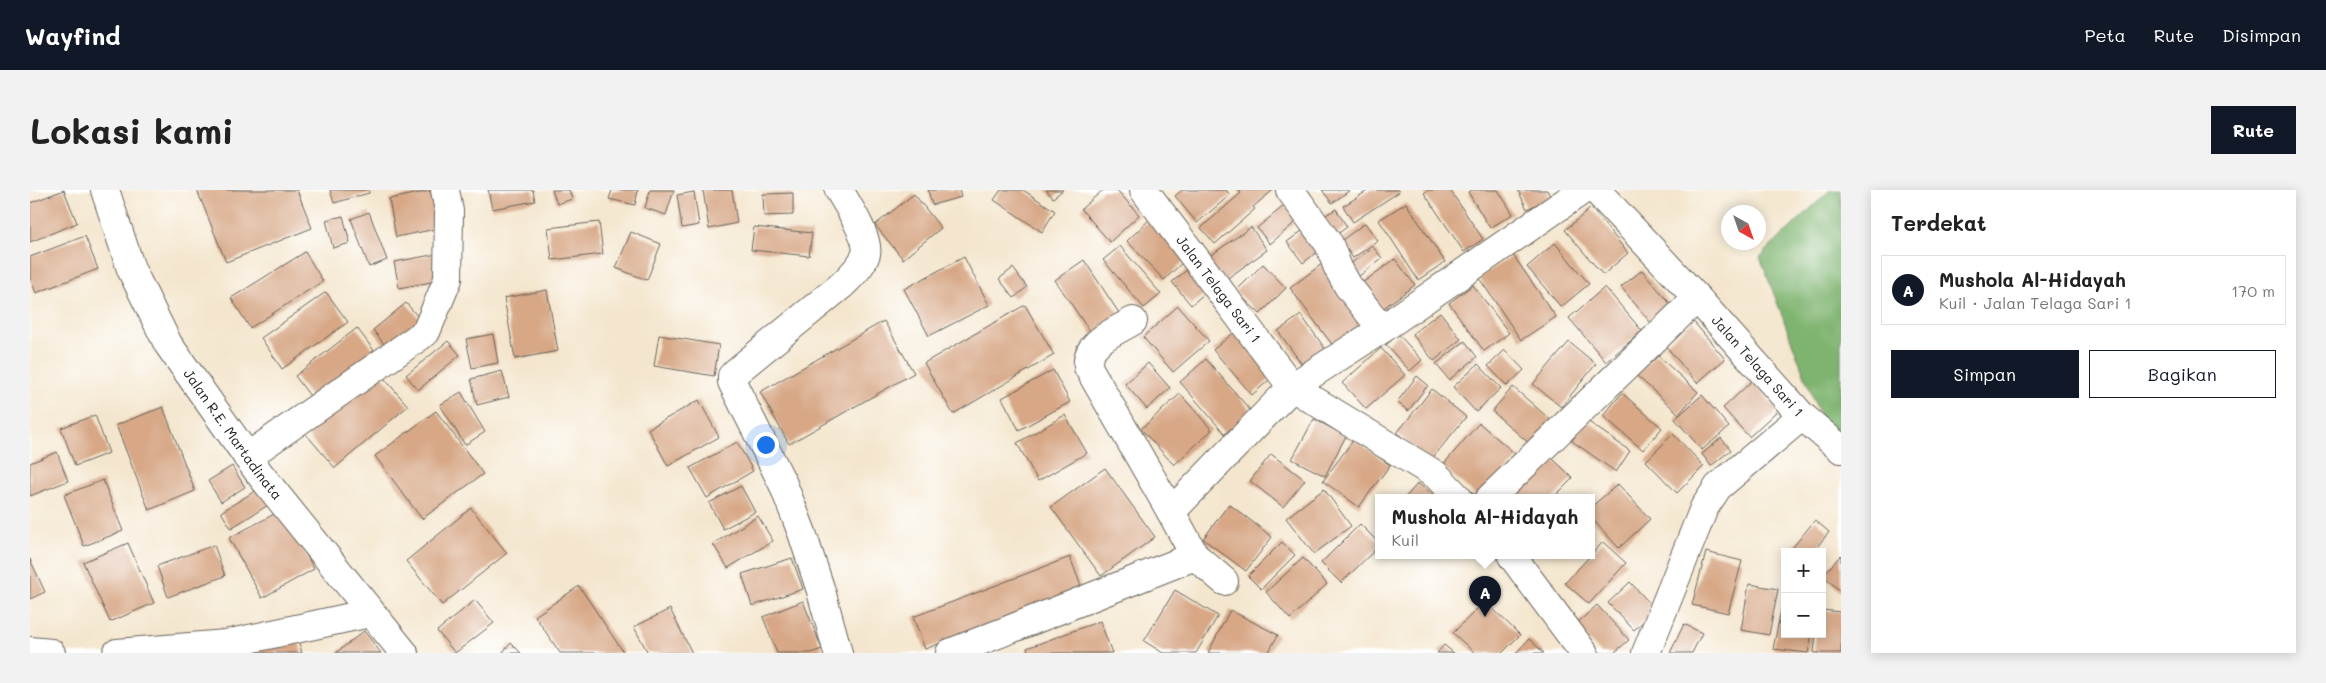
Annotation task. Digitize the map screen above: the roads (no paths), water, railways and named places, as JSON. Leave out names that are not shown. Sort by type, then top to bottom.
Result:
[{"type":"street","name":"Jalan R.E. Martadinata","points":[[105,190],[131,269],[168,344],[247,457],[370,613],[404,653]]},
{"type":"street","points":[[247,457],[426,332],[448,279],[449,211],[444,190]]},
{"type":"street","points":[[838,653],[821,590],[796,516],[783,484],[732,382],[732,376],[842,285],[857,269],[865,255],[864,239],[839,190]]},
{"type":"street","points":[[1290,190],[1329,244],[1338,268],[1348,286],[1382,329]]},
{"type":"street","points":[[1172,512],[1292,387],[1382,329],[1584,190]]},
{"type":"street","name":"Jalan Telaga Sari 1","points":[[1596,190],[1697,298],[1802,416],[1718,487],[1704,508],[1646,653]]},
{"type":"street","name":"Jalan Telaga Sari 1","points":[[1150,192],[1292,387],[1436,475],[1454,494]]},
{"type":"street","points":[[1494,494],[1697,298]]},
{"type":"street","points":[[1133,322],[1092,348],[1087,357],[1088,367],[1172,512],[1195,556],[1224,581]]},
{"type":"street","points":[[1802,416],[1841,450]]},
{"type":"street","points":[[950,653],[1195,556]]},
{"type":"street","points":[[1514,559],[1584,653]]},
{"type":"street","points":[[117,653],[227,648],[370,613]]},
{"type":"street","points":[[30,651],[51,653]]},
{"type":"place","name":"Mushola Al-Hidayah","points":[[1485,617]]}]
